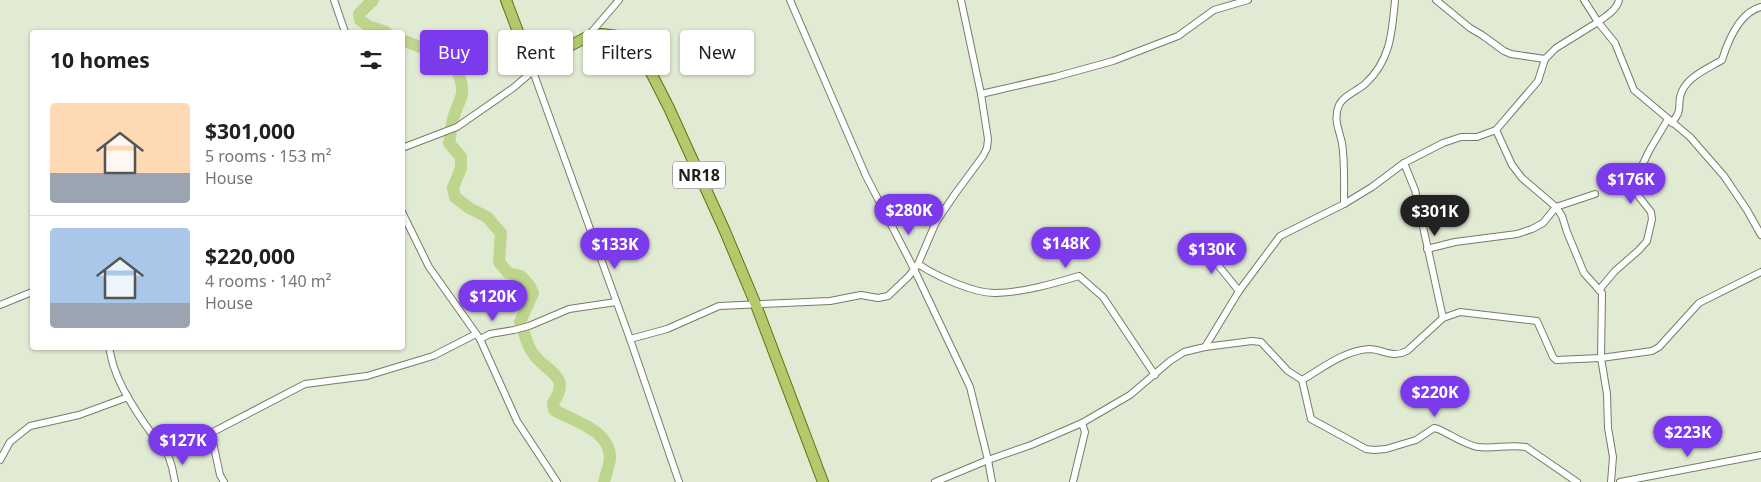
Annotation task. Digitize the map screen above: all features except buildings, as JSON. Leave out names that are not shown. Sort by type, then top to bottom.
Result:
[{"type":"main road","points":[[506,0],[517,30]]},
{"type":"main road","name":"NR18","points":[[652,75],[669,108],[756,305],[823,482]]},
{"type":"street","points":[[334,0],[344,30]]},
{"type":"street","points":[[594,30],[619,0]]},
{"type":"street","points":[[790,0],[866,176],[916,266],[970,388],[992,482]]},
{"type":"street","points":[[630,339],[666,329],[719,306],[830,301],[861,295],[878,298],[888,296],[909,276],[916,266],[936,222],[987,148],[988,139],[981,94],[961,0]]},
{"type":"street","points":[[981,94],[1113,61],[1178,36],[1214,10],[1248,0]]},
{"type":"street","points":[[1344,204],[1342,143],[1336,124],[1336,112],[1340,103],[1366,83],[1383,61],[1391,40],[1395,0]]},
{"type":"street","points":[[1436,0],[1470,28],[1504,52],[1545,59]]},
{"type":"street","points":[[1584,0],[1598,22],[1615,43],[1634,90],[1690,137],[1724,176],[1761,235]]},
{"type":"street","points":[[1205,347],[1240,291],[1280,236],[1344,204],[1372,187],[1404,163],[1443,143],[1462,137],[1477,137],[1496,130],[1538,81],[1545,59],[1556,48],[1614,10],[1619,0]]},
{"type":"street","points":[[1599,290],[1615,271],[1647,241],[1652,219],[1651,212],[1633,189],[1633,185],[1649,151],[1670,121],[1680,113],[1681,94],[1690,79],[1722,60],[1727,44],[1737,28],[1752,9],[1761,7]]},
{"type":"street","points":[[405,147],[445,133],[456,127],[513,88],[525,75]]},
{"type":"street","points":[[535,75],[630,339],[679,482]]},
{"type":"street","points":[[1496,130],[1512,165],[1522,178],[1556,207],[1562,216],[1584,273],[1602,293],[1601,358],[1607,394],[1608,428],[1613,457],[1611,482]]},
{"type":"street","points":[[1404,163],[1415,190],[1442,318]]},
{"type":"street","points":[[1427,249],[1455,242],[1517,234],[1543,223],[1556,207],[1595,194]]},
{"type":"street","points":[[405,218],[429,267],[478,336],[517,421],[558,482]]},
{"type":"street","points":[[1185,253],[1192,250],[1200,250],[1209,254],[1240,291]]},
{"type":"street","points":[[916,266],[979,291],[995,293],[1040,287],[1079,276],[1103,297],[1155,374]]},
{"type":"street","points":[[1302,380],[1343,354],[1371,349],[1400,355],[1407,352],[1442,318],[1460,312],[1537,321],[1556,360],[1601,358],[1652,351],[1659,347],[1699,304],[1761,272]]},
{"type":"street","points":[[0,305],[30,293]]},
{"type":"street","points":[[167,452],[211,433],[305,384],[367,376],[434,356],[478,336],[529,326],[569,309],[616,302]]},
{"type":"street","points":[[935,482],[1082,423],[1130,395],[1170,361],[1184,352],[1205,347],[1252,341],[1261,342],[1288,371],[1302,380],[1311,419],[1366,449],[1386,449],[1416,440],[1434,428],[1475,447],[1526,447],[1578,482]]},
{"type":"street","points":[[110,350],[115,371],[128,397],[154,439],[167,452],[175,482]]},
{"type":"street","points":[[0,460],[10,442],[30,426],[79,415],[128,397]]},
{"type":"street","points":[[1073,482],[1085,432],[1082,423]]},
{"type":"street","points":[[211,433],[220,475],[224,482]]},
{"type":"street","points":[[1620,482],[1761,455]]},
{"type":"waterway","points":[[373,0],[359,14],[360,20],[368,26],[380,30]]},
{"type":"waterway","points":[[405,41],[432,52],[450,64],[457,72],[461,82],[462,93],[453,119],[449,143],[461,157],[461,168],[453,188],[455,197],[469,208],[487,217],[501,233],[499,262],[508,273],[521,276],[529,285],[533,293],[520,322],[527,341],[537,359],[558,379],[560,386],[553,403],[554,410],[590,428],[598,434],[609,449],[610,459],[604,482]]}]
